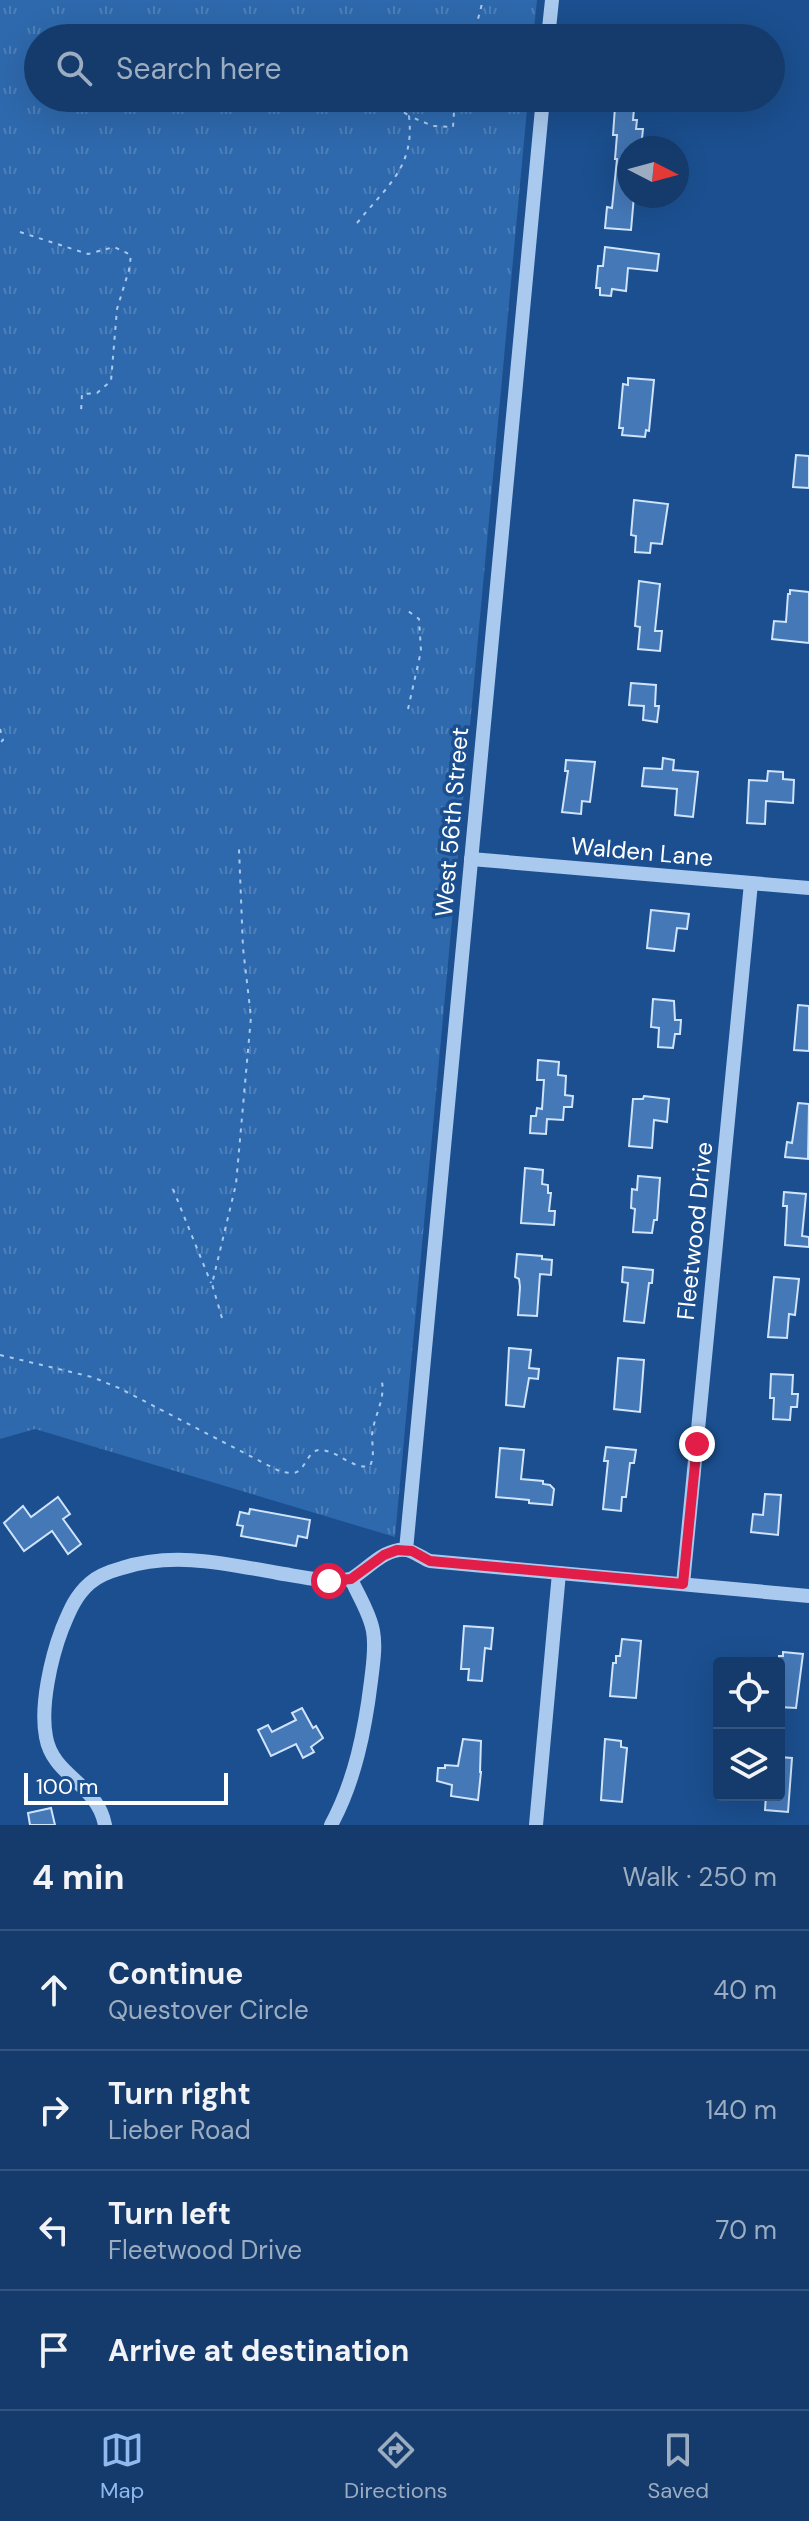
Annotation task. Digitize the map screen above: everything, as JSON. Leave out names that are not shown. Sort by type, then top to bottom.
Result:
[{"type":"street","points":[[549,24],[552,0]]},
{"type":"street","name":"West 56th Street","points":[[406,1550],[542,112]]},
{"type":"street","name":"Walden Lane","points":[[471,859],[809,888]]},
{"type":"street","name":"Fleetwood Drive","points":[[683,1584],[751,883]]},
{"type":"street","points":[[105,1825],[94,1797],[50,1751],[44,1712],[54,1653],[71,1606],[87,1585],[109,1572],[165,1559],[232,1565],[321,1580],[351,1579],[384,1555],[406,1550],[430,1561],[809,1596]]},
{"type":"street","points":[[536,1825],[559,1573]]},
{"type":"street","points":[[331,1825],[347,1790],[356,1759],[375,1647],[370,1618],[351,1579]]},
{"type":"path","points":[[477,24],[483,0]]},
{"type":"path","points":[[403,112],[433,126],[453,127],[454,112]]},
{"type":"path","points":[[357,223],[397,175],[408,156],[411,134],[409,116]]},
{"type":"path","points":[[20,232],[88,254],[114,247],[131,255],[117,309],[111,381],[97,393],[82,394],[81,412]]},
{"type":"path","points":[[408,611],[419,619],[421,651],[408,709]]},
{"type":"path","points":[[0,729],[3,740],[0,743]]},
{"type":"path","points":[[212,1284],[236,1184],[251,1017],[243,948],[239,849]]},
{"type":"path","points":[[173,1189],[212,1284],[222,1318]]},
{"type":"path","points":[[0,1355],[92,1377],[281,1472],[296,1473],[316,1450],[323,1450],[360,1467],[370,1466],[374,1418],[384,1389],[381,1378]]},
{"type":"green space","points":[[0,0],[537,0],[534,24],[24,24],[24,112],[527,112],[395,1537],[35,1429],[0,1439]]},
{"type":"building","points":[[615,112],[634,112],[636,129],[643,129],[642,136],[617,136],[615,159],[617,135],[613,135]]},
{"type":"building","points":[[617,159],[617,208],[633,208],[631,230],[605,228],[607,207],[612,208]]},
{"type":"building","points":[[605,247],[659,254],[657,271],[628,268],[626,291],[612,289],[611,296],[600,295],[600,288],[596,288],[598,266],[603,266]]},
{"type":"building","points":[[628,378],[654,380],[649,431],[646,430],[645,437],[622,435],[623,428],[619,428],[623,384],[628,385]]},
{"type":"building","points":[[796,455],[809,456],[809,488],[793,487]]},
{"type":"building","points":[[634,500],[668,504],[662,544],[651,543],[650,553],[635,552],[636,536],[631,535]]},
{"type":"building","points":[[639,581],[660,584],[655,631],[662,631],[660,651],[638,649],[640,627],[635,626]]},
{"type":"building","points":[[790,590],[809,592],[809,643],[772,639],[774,621],[786,622]]},
{"type":"building","points":[[631,683],[656,685],[655,706],[659,706],[657,722],[643,720],[644,706],[629,705]]},
{"type":"building","points":[[663,758],[674,760],[673,770],[698,772],[693,817],[675,815],[677,789],[642,786],[644,768],[662,769]]},
{"type":"building","points":[[566,760],[595,762],[590,802],[582,801],[581,814],[562,812],[568,771],[565,771]]},
{"type":"building","points":[[768,771],[783,772],[783,779],[794,780],[793,803],[766,801],[765,824],[747,823],[749,780],[767,781]]},
{"type":"building","points":[[651,910],[689,914],[687,929],[677,928],[674,951],[647,948]]},
{"type":"building","points":[[653,999],[674,1001],[675,1020],[681,1020],[680,1034],[675,1034],[673,1048],[658,1047],[659,1028],[651,1027]]},
{"type":"building","points":[[798,1005],[809,1006],[809,1051],[794,1050]]},
{"type":"building","points":[[538,1060],[559,1062],[558,1075],[566,1076],[565,1095],[573,1096],[572,1107],[564,1107],[563,1120],[547,1119],[546,1134],[530,1133],[531,1116],[536,1116],[537,1108],[542,1109],[544,1080],[537,1080]]},
{"type":"building","points":[[644,1096],[669,1099],[667,1122],[654,1120],[652,1148],[629,1146],[633,1099],[643,1099]]},
{"type":"building","points":[[798,1103],[809,1104],[808,1159],[785,1157],[787,1142],[792,1143]]},
{"type":"building","points":[[525,1168],[543,1170],[542,1184],[548,1185],[548,1193],[551,1193],[549,1211],[555,1211],[554,1225],[521,1223]]},
{"type":"building","points":[[638,1176],[660,1178],[657,1220],[654,1220],[652,1233],[633,1232],[635,1209],[631,1208],[632,1189],[637,1190]]},
{"type":"building","points":[[784,1192],[806,1194],[802,1236],[809,1237],[809,1247],[785,1245],[787,1206],[783,1206]]},
{"type":"building","points":[[517,1254],[552,1260],[551,1275],[540,1274],[537,1316],[518,1315],[520,1287],[519,1279],[515,1277]]},
{"type":"building","points":[[623,1267],[653,1270],[644,1323],[624,1321],[628,1283],[622,1282]]},
{"type":"building","points":[[774,1277],[799,1279],[795,1315],[789,1314],[787,1338],[768,1337]]},
{"type":"building","points":[[509,1348],[531,1350],[529,1368],[539,1369],[538,1379],[529,1378],[524,1407],[506,1405]]},
{"type":"building","points":[[618,1358],[644,1360],[640,1412],[614,1409]]},
{"type":"building","points":[[771,1374],[793,1375],[792,1394],[798,1394],[797,1407],[791,1407],[790,1420],[773,1419]]},
{"type":"building","points":[[606,1447],[636,1450],[634,1463],[630,1463],[621,1511],[603,1509],[608,1461],[604,1461]]},
{"type":"building","points":[[500,1448],[524,1450],[521,1479],[543,1481],[543,1484],[550,1485],[554,1489],[552,1505],[496,1497]]},
{"type":"building","points":[[765,1494],[781,1495],[778,1535],[751,1532],[753,1514],[763,1515]]},
{"type":"building","points":[[58,1497],[70,1514],[63,1519],[81,1544],[68,1554],[52,1531],[24,1551],[4,1523],[23,1506],[31,1517]]},
{"type":"building","points":[[250,1509],[310,1520],[307,1538],[298,1536],[296,1546],[241,1536],[243,1526],[237,1525],[240,1512],[249,1514]]},
{"type":"building","points":[[464,1626],[493,1628],[491,1649],[485,1648],[482,1681],[468,1680],[469,1669],[461,1669]]},
{"type":"building","points":[[622,1639],[641,1641],[636,1698],[610,1696],[613,1663],[616,1663],[616,1656],[620,1656]]},
{"type":"building","points":[[783,1652],[803,1654],[796,1708],[785,1707],[785,1657],[779,1657],[783,1656]]},
{"type":"building","points":[[302,1708],[313,1728],[316,1726],[323,1738],[311,1747],[314,1752],[303,1758],[296,1744],[271,1756],[258,1730],[268,1725],[272,1732],[296,1720],[292,1713]]},
{"type":"building","points":[[463,1739],[481,1741],[478,1800],[451,1796],[452,1785],[437,1781],[438,1768],[458,1766]]},
{"type":"building","points":[[605,1739],[621,1741],[621,1747],[627,1748],[622,1802],[601,1800]]},
{"type":"building","points":[[785,1757],[792,1758],[788,1812],[765,1810],[766,1801],[785,1801]]},
{"type":"building","points":[[51,1808],[55,1825],[30,1825],[28,1813]]},
{"type":"route","points":[[329,1581],[351,1579],[384,1555],[401,1550],[412,1551],[430,1561],[683,1584],[697,1444]]}]
